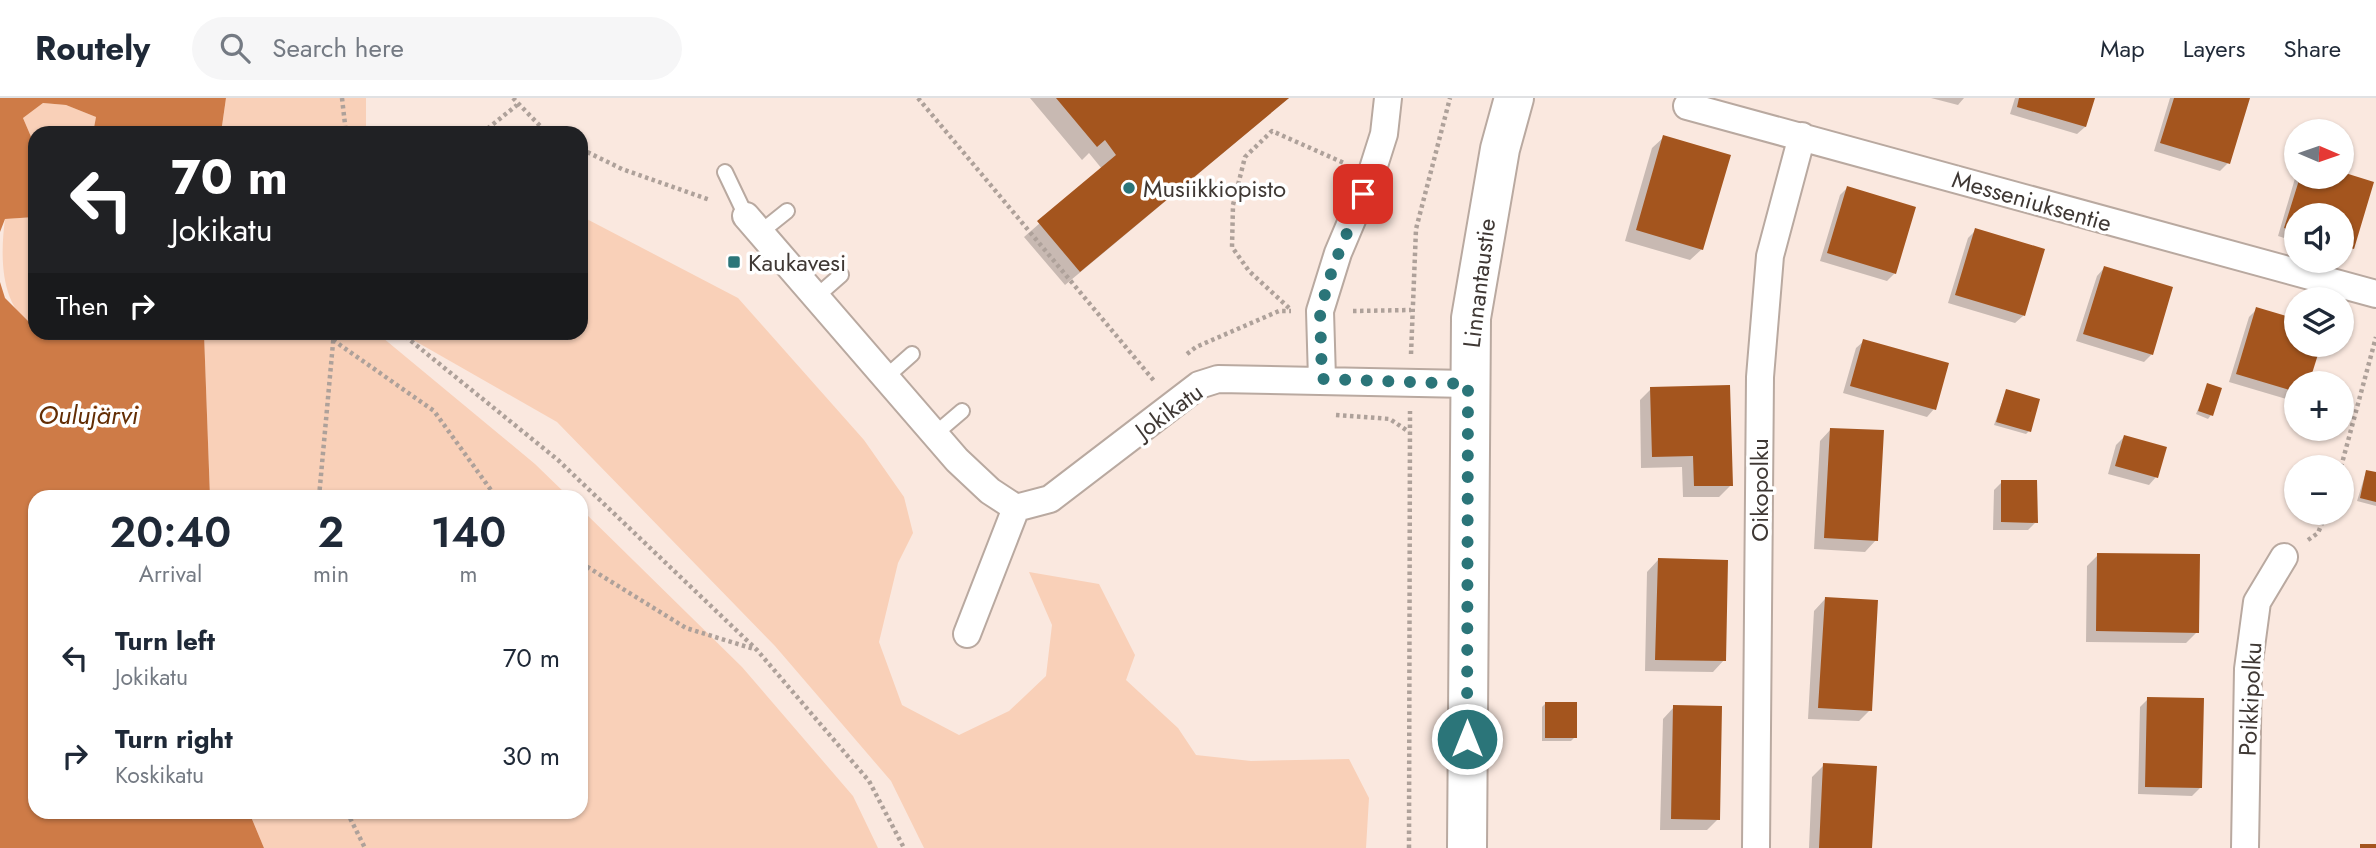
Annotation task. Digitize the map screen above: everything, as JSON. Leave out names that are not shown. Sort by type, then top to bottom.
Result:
[{"type":"street","points":[[1322,379],[1320,311],[1334,262],[1371,175],[1384,134],[1388,98]]},
{"type":"street","name":"Linnantaustie","points":[[1467,848],[1468,384],[1471,318],[1480,252],[1500,149],[1514,98]]},
{"type":"street","name":"Messeniuksentie","points":[[1687,106],[2376,295]]},
{"type":"street","name":"Oikopolku","points":[[1756,848],[1760,377],[1770,256],[1802,136]]},
{"type":"street","points":[[754,224],[935,434],[990,491],[1016,508],[967,634]]},
{"type":"street","name":"Jokikatu","points":[[1016,508],[1050,499],[1199,385],[1218,379],[1468,384]]},
{"type":"street","name":"Poikkipolku","points":[[2245,848],[2248,669],[2257,602],[2284,557]]},
{"type":"lane","points":[[725,172],[754,224],[787,211]]},
{"type":"lane","points":[[817,296],[841,275]]},
{"type":"lane","points":[[886,377],[912,354]]},
{"type":"lane","points":[[935,434],[962,411]]},
{"type":"path","points":[[342,98],[345,126]]},
{"type":"path","points":[[513,98],[540,126]]},
{"type":"path","points":[[918,98],[1154,381]]},
{"type":"path","points":[[924,98],[924,106]]},
{"type":"path","points":[[1409,848],[1410,382],[1416,229],[1450,98]]},
{"type":"path","points":[[491,126],[517,105]]},
{"type":"path","points":[[1292,311],[1249,271],[1232,247],[1233,205],[1245,157],[1272,131],[1371,175]]},
{"type":"path","points":[[588,152],[754,224]]},
{"type":"path","points":[[2344,455],[2376,337]]},
{"type":"path","points":[[319,490],[333,340],[434,411],[491,490]]},
{"type":"path","points":[[410,340],[558,460],[757,650],[869,780],[904,848]]},
{"type":"path","points":[[588,567],[686,628],[757,650]]},
{"type":"path","points":[[350,819],[365,848]]},
{"type":"shaded area","points":[[226,98],[366,98],[366,126],[222,126]]},
{"type":"shaded area","points":[[43,103],[66,105],[96,117],[94,126],[28,126],[28,130],[23,118]]},
{"type":"shaded area","points":[[28,217],[28,323],[15,307],[5,280],[5,219]]},
{"type":"shaded area","points":[[588,220],[738,298],[864,440],[904,497],[913,533],[898,563],[879,642],[902,705],[959,735],[1009,711],[1046,676],[1052,625],[1029,572],[1099,584],[1135,655],[1126,680],[1178,728],[1196,755],[1251,761],[1349,759],[1369,798],[1366,848],[924,848],[891,781],[775,646],[557,422],[413,340],[588,340]]},
{"type":"shaded area","points":[[204,340],[385,340],[535,464],[562,490],[210,490]]},
{"type":"shaded area","points":[[588,516],[742,667],[853,796],[878,848],[264,848],[252,819],[588,819]]},
{"type":"water","points":[[0,98],[226,98],[222,126],[94,126],[96,117],[66,105],[43,103],[23,118],[28,130],[28,217],[5,219],[0,232]]},
{"type":"water","name":"Oulujärvi","points":[[0,282],[5,298],[28,321],[28,340],[204,340],[210,490],[28,490],[28,819],[252,819],[264,848],[0,848]]},
{"type":"building","name":"Musiikkiopisto","points":[[1056,98],[1289,98],[1080,272],[1037,221],[1116,155],[1105,140],[1097,147]]},
{"type":"building","points":[[2019,98],[2095,98],[2086,127],[2017,107]]},
{"type":"building","points":[[2174,98],[2250,98],[2230,164],[2160,143]]},
{"type":"building","points":[[1663,135],[1731,155],[1703,250],[1636,230]]},
{"type":"building","points":[[2354,176],[2374,182],[2354,249],[2354,203],[2292,203],[2296,189],[2354,189]]},
{"type":"building","points":[[1847,186],[1916,207],[1896,274],[1827,253]]},
{"type":"building","points":[[1975,228],[2045,249],[2025,316],[1955,295]]},
{"type":"building","points":[[2104,266],[2173,287],[2153,355],[2083,334]]},
{"type":"building","points":[[2256,307],[2284,315],[2284,357],[2317,357],[2313,371],[2284,371],[2284,388],[2236,374]]},
{"type":"building","points":[[1863,339],[1949,363],[1936,410],[1850,386]]},
{"type":"building","points":[[2207,383],[2222,388],[2213,416],[2198,411]]},
{"type":"building","points":[[1730,385],[1733,486],[1694,486],[1693,456],[1652,457],[1650,387]]},
{"type":"building","points":[[2006,389],[2040,399],[2031,432],[1996,422]]},
{"type":"building","points":[[1830,428],[1884,430],[1878,541],[1824,538]]},
{"type":"building","points":[[2124,435],[2167,447],[2158,478],[2115,466]]},
{"type":"building","points":[[2366,470],[2376,472],[2376,502],[2360,498]]},
{"type":"building","points":[[2001,480],[2037,480],[2038,523],[2001,522]]},
{"type":"building","points":[[2097,553],[2200,554],[2199,633],[2096,631]]},
{"type":"building","points":[[1658,558],[1728,560],[1726,661],[1655,660]]},
{"type":"building","points":[[1825,597],[1878,600],[1872,711],[1818,708]]},
{"type":"building","points":[[2147,697],[2204,698],[2202,788],[2145,787]]},
{"type":"building","points":[[1545,702],[1577,702],[1577,738],[1545,738]]},
{"type":"building","points":[[1673,705],[1722,706],[1720,820],[1671,819]]},
{"type":"building","points":[[1823,763],[1877,766],[1872,848],[1819,848]]},
{"type":"building","points":[[2360,844],[2376,844],[2376,848],[2360,848]]},
{"type":"place","name":"Musiikkiopisto","points":[[1129,188]]},
{"type":"place","name":"Kaukavesi","points":[[734,262]]},
{"type":"route","points":[[1363,194],[1333,267],[1320,311],[1322,379],[1468,384],[1467,739]]}]
